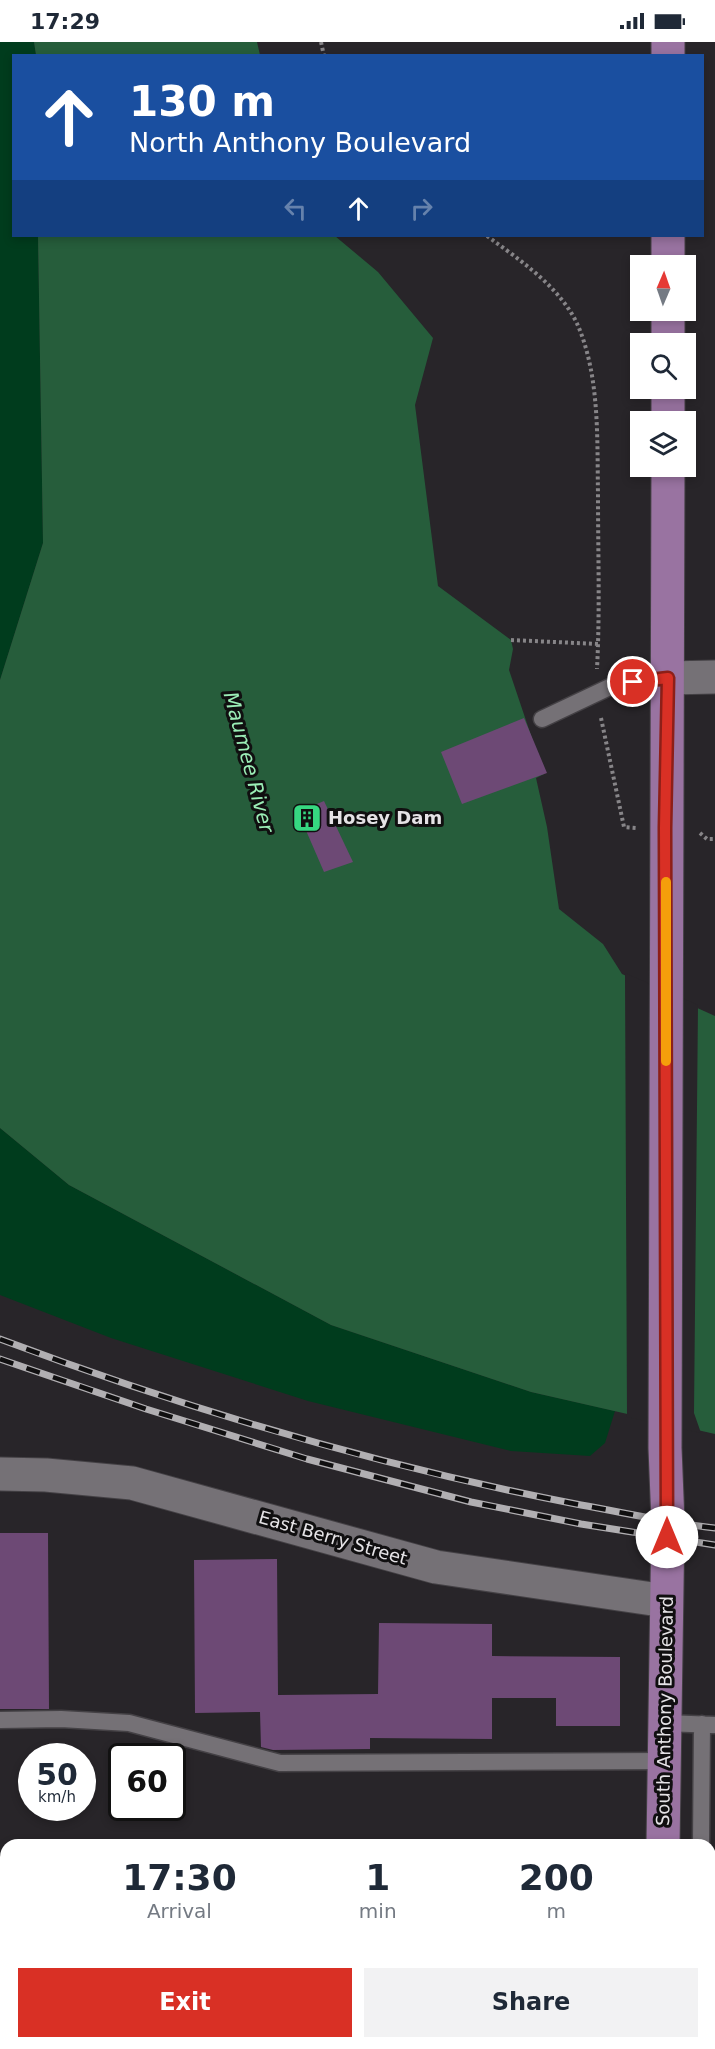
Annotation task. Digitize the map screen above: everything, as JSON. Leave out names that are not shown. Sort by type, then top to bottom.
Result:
[{"type":"main road","points":[[668,237],[668,255]]},
{"type":"main road","name":"South Anthony Boulevard","points":[[663,1839],[666,1723],[668,477]]},
{"type":"street","points":[[668,678],[715,677]]},
{"type":"street","name":"East Berry Street","points":[[0,1474],[46,1475],[132,1483],[436,1567],[666,1601]]},
{"type":"lane","points":[[542,719],[616,684],[668,678]]},
{"type":"lane","points":[[0,1720],[61,1719],[129,1723],[280,1763],[664,1761]]},
{"type":"lane","points":[[666,1723],[709,1724],[705,1836]]},
{"type":"path","points":[[488,237],[531,269],[563,302],[578,327],[590,365],[596,420],[597,677]]},
{"type":"path","points":[[511,640],[598,644]]},
{"type":"path","points":[[598,707],[624,827],[638,828]]},
{"type":"shaded area","points":[[0,42],[34,42],[36,54],[12,54],[12,237],[38,237],[43,543],[0,680]]},
{"type":"shaded area","points":[[0,1128],[69,1185],[331,1325],[531,1392],[615,1411],[605,1443],[590,1456],[511,1451],[308,1401],[111,1338],[0,1295]]},
{"type":"water","points":[[34,42],[257,42],[260,54],[36,54]]},
{"type":"water","name":"Maumee River","points":[[38,237],[336,237],[378,272],[433,338],[415,405],[438,586],[511,640],[513,649],[509,670],[544,774],[536,778],[547,827],[559,909],[603,944],[622,974],[715,1016],[715,1434],[531,1392],[331,1325],[69,1185],[0,1128],[0,680],[43,543]]},
{"type":"pier","points":[[625,973],[698,1005],[694,1413],[701,1433],[627,1417]]},
{"type":"building","points":[[524,718],[547,773],[462,804],[441,752]]},
{"type":"building","points":[[324,801],[353,862],[324,872],[298,812]]},
{"type":"building","points":[[0,1533],[48,1533],[49,1709],[0,1709]]},
{"type":"building","points":[[277,1559],[278,1695],[378,1694],[379,1623],[492,1624],[492,1656],[620,1657],[620,1726],[556,1726],[556,1698],[492,1698],[492,1739],[370,1738],[370,1749],[273,1750],[261,1747],[260,1712],[195,1713],[194,1560]]},
{"type":"railway","points":[[0,1339],[214,1413],[360,1454],[507,1490],[648,1518],[715,1528]]},
{"type":"railway","points":[[0,1359],[146,1409],[307,1459],[471,1502],[581,1524],[715,1545]]},
{"type":"slow traffic","points":[[666,882],[666,1061]]},
{"type":"place","name":"Hosey Dam","points":[[307,818]]},
{"type":"route","points":[[633,682],[668,678],[665,828],[667,1537]]}]
